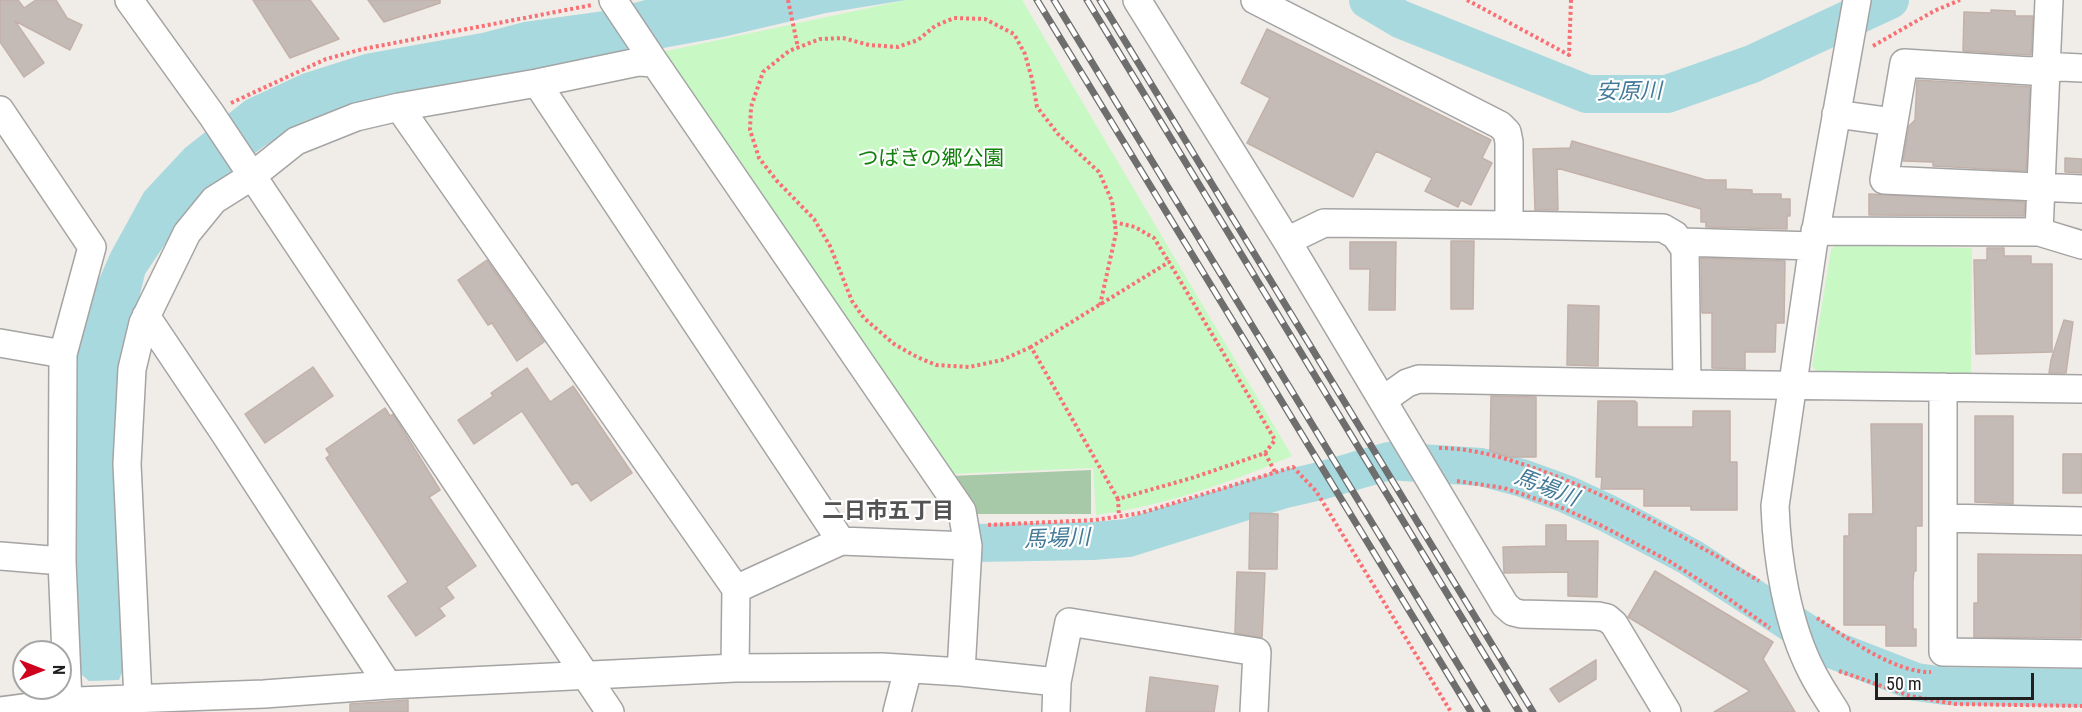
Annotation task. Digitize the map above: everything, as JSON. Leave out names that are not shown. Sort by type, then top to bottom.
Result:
[{"type":"street","points":[[129,0],[211,114],[610,712]]},
{"type":"street","points":[[1137,0],[1287,241],[1505,605],[1513,612],[1521,614],[1607,618],[1614,624],[1667,712]]},
{"type":"street","points":[[1255,0],[1500,125],[1507,132],[1509,142],[1509,225]]},
{"type":"street","points":[[1836,712],[1812,672],[1802,648],[1789,604],[1776,543],[1774,506],[1814,238],[1836,114],[1856,50],[1857,0]]},
{"type":"street","points":[[2039,232],[2049,0]]},
{"type":"street","points":[[613,1],[962,511],[966,535],[961,672]]},
{"type":"street","points":[[134,700],[127,464],[132,369],[146,316],[187,233],[214,200],[252,176],[296,141],[356,117],[638,62],[655,63]]},
{"type":"street","points":[[2082,68],[2061,67],[2031,71],[1904,63],[1884,180],[2082,189]]},
{"type":"street","points":[[537,83],[841,541]]},
{"type":"street","points":[[399,107],[736,589],[735,668]]},
{"type":"street","points":[[0,110],[92,247],[63,354],[62,561],[72,702]]},
{"type":"street","points":[[1836,114],[1894,122]]},
{"type":"street","points":[[1287,241],[1324,223],[1663,228],[1675,234],[1685,249],[1687,384]]},
{"type":"street","points":[[1681,242],[2039,232],[2082,245]]},
{"type":"street","points":[[146,316],[388,685]]},
{"type":"street","points":[[0,343],[63,354]]},
{"type":"street","points":[[1383,400],[1407,383],[1419,379],[2082,389]]},
{"type":"street","points":[[1943,387],[1942,652],[2082,654]]},
{"type":"street","points":[[1943,518],[2082,521]]},
{"type":"street","points":[[736,589],[841,541],[966,535]]},
{"type":"street","points":[[0,556],[62,561]]},
{"type":"street","points":[[1056,712],[1057,682],[1069,622],[1257,652],[1254,712]]},
{"type":"street","points":[[0,711],[72,702],[264,694],[388,685],[735,668],[882,667],[1057,682]]},
{"type":"street","points":[[897,712],[908,669]]},
{"type":"path","points":[[788,0],[798,48]]},
{"type":"path","points":[[1467,0],[1569,55],[1571,0]]},
{"type":"path","points":[[1856,50],[1874,46],[1934,11],[1960,0]]},
{"type":"path","points":[[211,114],[247,94],[326,59],[363,49],[613,1]]},
{"type":"path","points":[[1100,305],[1116,233],[1112,201],[1099,172],[1058,134],[1037,108],[1025,54],[1014,34],[985,19],[954,18],[934,26],[918,40],[898,47],[869,45],[843,38],[820,39],[789,51],[763,72],[751,108],[750,130],[759,158],[777,181],[814,219],[830,246],[852,301],[864,318],[894,344],[917,357],[936,365],[969,367],[1002,360],[1031,347],[1100,305],[1169,262]]},
{"type":"path","points":[[1114,222],[1135,227],[1154,238],[1275,440],[1265,453],[1195,477],[1118,499]]},
{"type":"path","points":[[1031,347],[1118,499],[1119,516]]},
{"type":"path","points":[[1421,465],[1449,448],[1516,462],[1560,477],[1614,500],[1686,538],[1766,585]]},
{"type":"path","points":[[1265,453],[1275,472]]},
{"type":"path","points":[[1421,465],[1453,481],[1504,488],[1560,507],[1669,561],[1772,629]]},
{"type":"path","points":[[966,535],[1095,520],[1151,510],[1293,467],[1316,491],[1451,712]]},
{"type":"path","points":[[1829,667],[1871,683],[1929,700],[1954,704],[2082,706]]},
{"type":"green space","name":"つばきの郷公園","points":[[906,0],[1022,0],[1292,456],[1244,476],[1196,492],[1147,506],[1096,515],[1093,468],[950,474],[662,52]]},
{"type":"green space","points":[[1836,245],[1972,248],[1971,377],[1821,377],[1812,366],[1831,249]]},
{"type":"green space","points":[[1091,470],[1091,514],[973,514],[951,476]]},
{"type":"water","points":[[645,0],[906,0],[826,13],[723,37],[349,106],[305,121],[263,147],[206,191],[177,226],[145,274],[120,374],[115,413],[123,670],[119,680],[89,681],[81,674],[72,431],[75,363],[84,313],[111,252],[144,192],[185,148],[246,100],[302,74],[365,54],[482,33],[524,22],[604,11]]},
{"type":"building","points":[[0,0],[18,0],[24,8],[36,0],[56,0],[67,18],[82,25],[70,50],[15,21],[44,63],[24,77],[0,42]]},
{"type":"building","points":[[253,0],[310,0],[339,39],[290,58]]},
{"type":"building","points":[[368,0],[440,0],[440,3],[384,22]]},
{"type":"building","points":[[1991,10],[2015,11],[2015,16],[2033,16],[2031,55],[1963,51],[1964,12],[1991,13]]},
{"type":"building","points":[[1267,29],[1491,140],[1482,158],[1492,163],[1471,205],[1461,200],[1458,207],[1425,191],[1432,178],[1376,151],[1353,197],[1247,143],[1270,98],[1241,83]]},
{"type":"building","points":[[1917,80],[2030,87],[2026,171],[1933,166],[1933,162],[1903,161],[1909,126],[1915,120]]},
{"type":"building","points":[[1572,141],[1706,180],[1726,180],[1726,189],[1752,190],[1752,194],[1781,194],[1781,199],[1790,199],[1787,229],[1706,227],[1706,222],[1701,222],[1701,209],[1557,168],[1558,210],[1535,210],[1533,149],[1570,148]]},
{"type":"building","points":[[2065,158],[2082,159],[2082,173],[2065,172]]},
{"type":"building","points":[[1869,194],[2025,202],[2024,216],[1869,215]]},
{"type":"building","points":[[1451,241],[1474,241],[1473,309],[1451,309]]},
{"type":"building","points":[[1350,242],[1396,242],[1395,310],[1369,310],[1370,269],[1350,269]]},
{"type":"building","points":[[1987,248],[2004,248],[2004,256],[2031,256],[2031,264],[2052,264],[2052,352],[1976,354],[1974,260],[1987,260]]},
{"type":"building","points":[[1701,258],[1785,261],[1784,323],[1776,323],[1775,352],[1745,352],[1745,369],[1712,368],[1712,313],[1702,313]]},
{"type":"building","points":[[487,260],[544,342],[517,361],[492,323],[488,325],[458,280]]},
{"type":"building","points":[[1568,305],[1599,306],[1598,366],[1567,365]]},
{"type":"building","points":[[2064,320],[2073,322],[2066,373],[2049,373],[2051,360]]},
{"type":"building","points":[[313,367],[333,396],[265,443],[245,414]]},
{"type":"building","points":[[527,368],[550,402],[573,386],[632,473],[591,501],[577,482],[572,485],[522,411],[474,444],[458,420],[493,396],[491,393]]},
{"type":"building","points":[[1491,396],[1536,397],[1536,457],[1508,457],[1490,451]]},
{"type":"building","points":[[1598,401],[1635,401],[1637,403],[1637,427],[1693,427],[1693,411],[1730,411],[1730,462],[1737,462],[1737,510],[1691,510],[1691,506],[1644,506],[1644,489],[1601,489],[1602,477],[1596,477]]},
{"type":"building","points":[[385,408],[390,416],[393,414],[440,490],[429,497],[476,566],[446,587],[454,598],[439,608],[445,616],[416,636],[388,596],[408,582],[326,458],[330,455],[326,449]]},
{"type":"building","points":[[1975,416],[2013,416],[2013,504],[1975,502]]},
{"type":"building","points":[[1871,424],[1922,424],[1922,526],[1916,526],[1916,571],[1914,571],[1913,581],[1913,629],[1916,629],[1916,646],[1886,646],[1886,625],[1844,625],[1844,536],[1849,536],[1849,514],[1873,514]]},
{"type":"building","points":[[2063,454],[2082,454],[2082,493],[2063,493]]},
{"type":"building","points":[[1250,513],[1278,514],[1277,569],[1249,569]]},
{"type":"building","points":[[1546,525],[1566,525],[1566,541],[1598,541],[1597,597],[1568,596],[1568,572],[1504,573],[1503,547],[1546,546]]},
{"type":"building","points":[[1978,554],[2082,555],[2081,638],[1974,637],[1974,603],[1978,603]]},
{"type":"building","points":[[1655,571],[1773,642],[1763,659],[1795,712],[1714,712],[1750,691],[1628,617]]},
{"type":"building","points":[[1237,572],[1265,573],[1262,638],[1235,633]]},
{"type":"building","points":[[1596,660],[1596,679],[1559,702],[1550,689]]},
{"type":"building","points":[[1150,677],[1218,686],[1214,712],[1146,712]]},
{"type":"building","points":[[408,700],[408,712],[350,712],[350,704]]},
{"type":"waterway","name":"安原川","points":[[1368,0],[1400,19],[1587,94],[1667,94],[1752,64],[1890,0]]},
{"type":"waterway","name":"馬場川","points":[[975,543],[1092,541],[1128,538],[1281,490],[1389,461],[1481,467],[1522,478],[1566,494],[1607,513],[1690,557],[1831,649],[1916,682],[1945,686],[2082,688]]},
{"type":"railway","points":[[1037,0],[1471,712]]},
{"type":"railway","points":[[1054,0],[1487,712]]},
{"type":"railway","points":[[1087,0],[1519,712]]},
{"type":"railway","points":[[1100,0],[1533,712]]},
{"type":"district","name":"二日市五丁目","points":[[888,512]]}]
